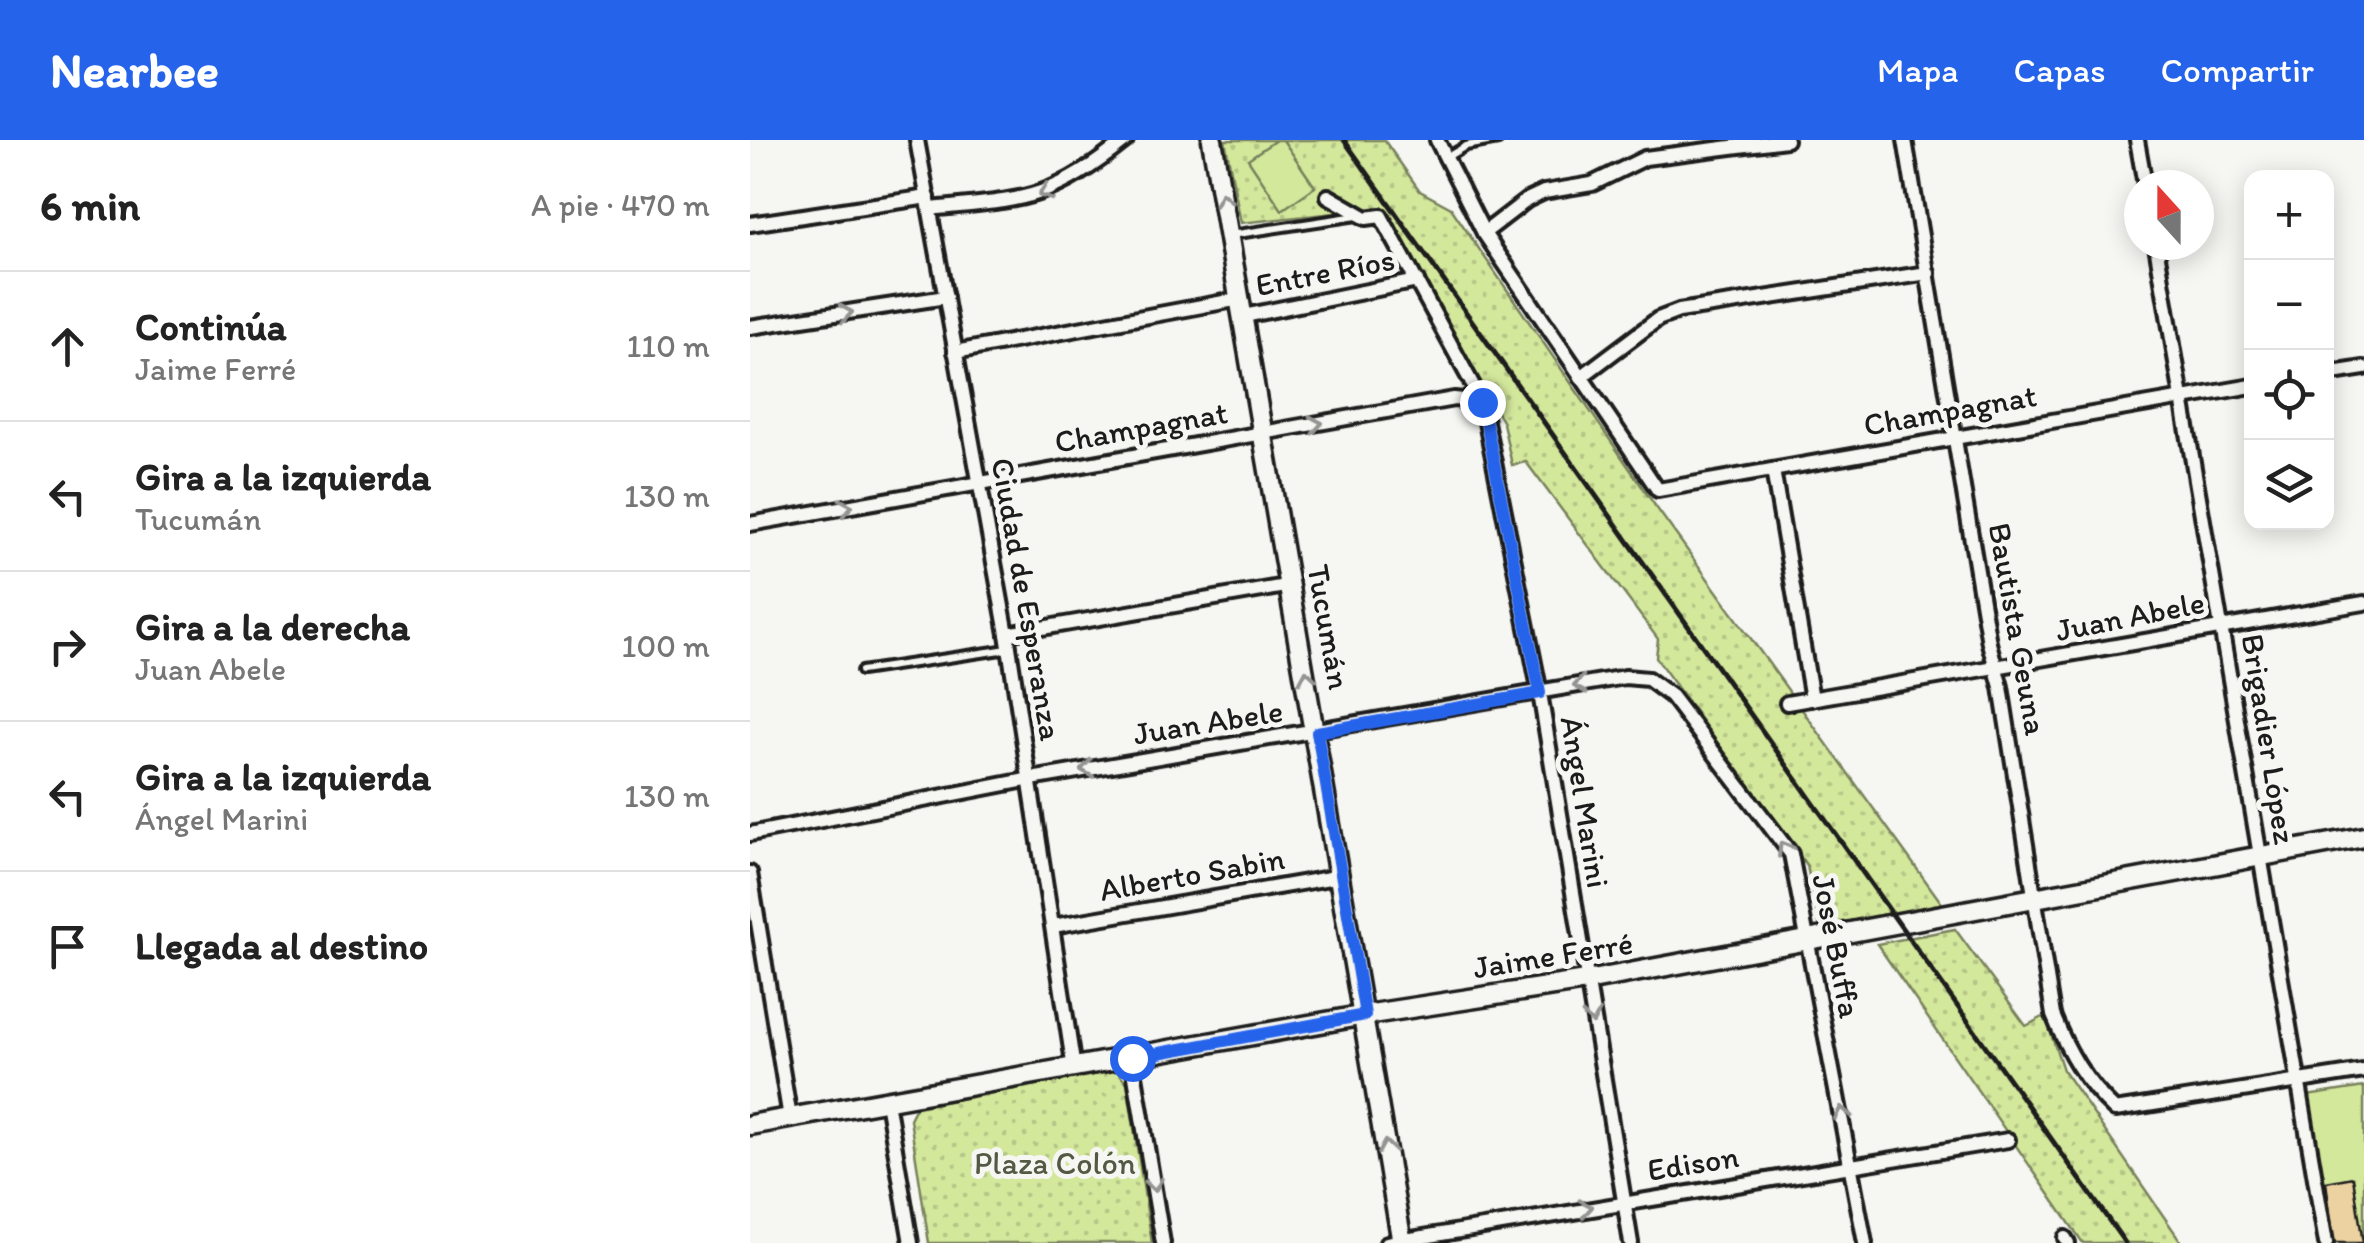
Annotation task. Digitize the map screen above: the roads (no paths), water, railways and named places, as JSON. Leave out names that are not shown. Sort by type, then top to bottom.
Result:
[{"type":"street","name":"Ciudad de Esperanza","points":[[917,140],[1008,641],[1074,1069]]},
{"type":"street","points":[[750,224],[929,203],[1032,198],[1084,173],[1126,140]]},
{"type":"street","name":"Tucumán","points":[[1212,140],[1365,1015],[1397,1242]]},
{"type":"street","points":[[1438,140],[1484,233],[1581,377],[1658,319],[1679,311],[1928,273]]},
{"type":"street","points":[[1661,140],[1664,156]]},
{"type":"street","points":[[1484,233],[1544,192],[1592,184],[1645,158],[1786,140]]},
{"type":"street","name":"Bautista Geuna","points":[[1904,140],[2053,1014],[2078,1066],[2114,1110],[2301,1082]]},
{"type":"street","points":[[2138,140],[2143,170]]},
{"type":"street","name":"Ángel Marini","points":[[1328,196],[1358,215],[1382,216],[1482,402],[1540,693],[1631,1243]]},
{"type":"street","name":"Brigadier López","points":[[2159,260],[2326,1243]]},
{"type":"street","name":"Entre Ríos","points":[[956,352],[1417,281]]},
{"type":"street","points":[[750,328],[946,297]]},
{"type":"street","points":[[2334,373],[2364,368]]},
{"type":"street","name":"Champagnat","points":[[1581,377],[1658,490],[2244,387]]},
{"type":"street","name":"Champagnat","points":[[750,524],[1454,399],[1482,402]]},
{"type":"street","points":[[1773,470],[1812,699]]},
{"type":"street","points":[[1008,641],[1290,584]]},
{"type":"street","name":"Juan Abele","points":[[1787,703],[2364,603]]},
{"type":"street","name":"Juan Abele","points":[[750,834],[1031,778],[1625,677],[1648,678],[1671,696]]},
{"type":"street","name":"José Buffa","points":[[1671,696],[1791,854],[1865,1243]]},
{"type":"street","name":"Jaime Ferré","points":[[750,1125],[1365,1015],[1586,981],[2364,837]]},
{"type":"street","points":[[750,873],[790,1118]]},
{"type":"street","name":"Alberto Sabin","points":[[1053,926],[1341,876]]},
{"type":"street","points":[[1132,1058],[1163,1243]]},
{"type":"street","points":[[2301,1082],[2364,1071]]},
{"type":"street","points":[[887,1101],[911,1243]]},
{"type":"street","name":"Edison","points":[[1397,1242],[2008,1140]]},
{"type":"lane","points":[[1446,158],[1466,146],[1498,140]]},
{"type":"lane","points":[[1230,235],[1358,215]]},
{"type":"lane","points":[[861,672],[1008,641]]},
{"type":"railway","points":[[1344,140],[2125,1243]]},
{"type":"park label","name":"Plaza Colón","points":[[1055,1163]]}]
